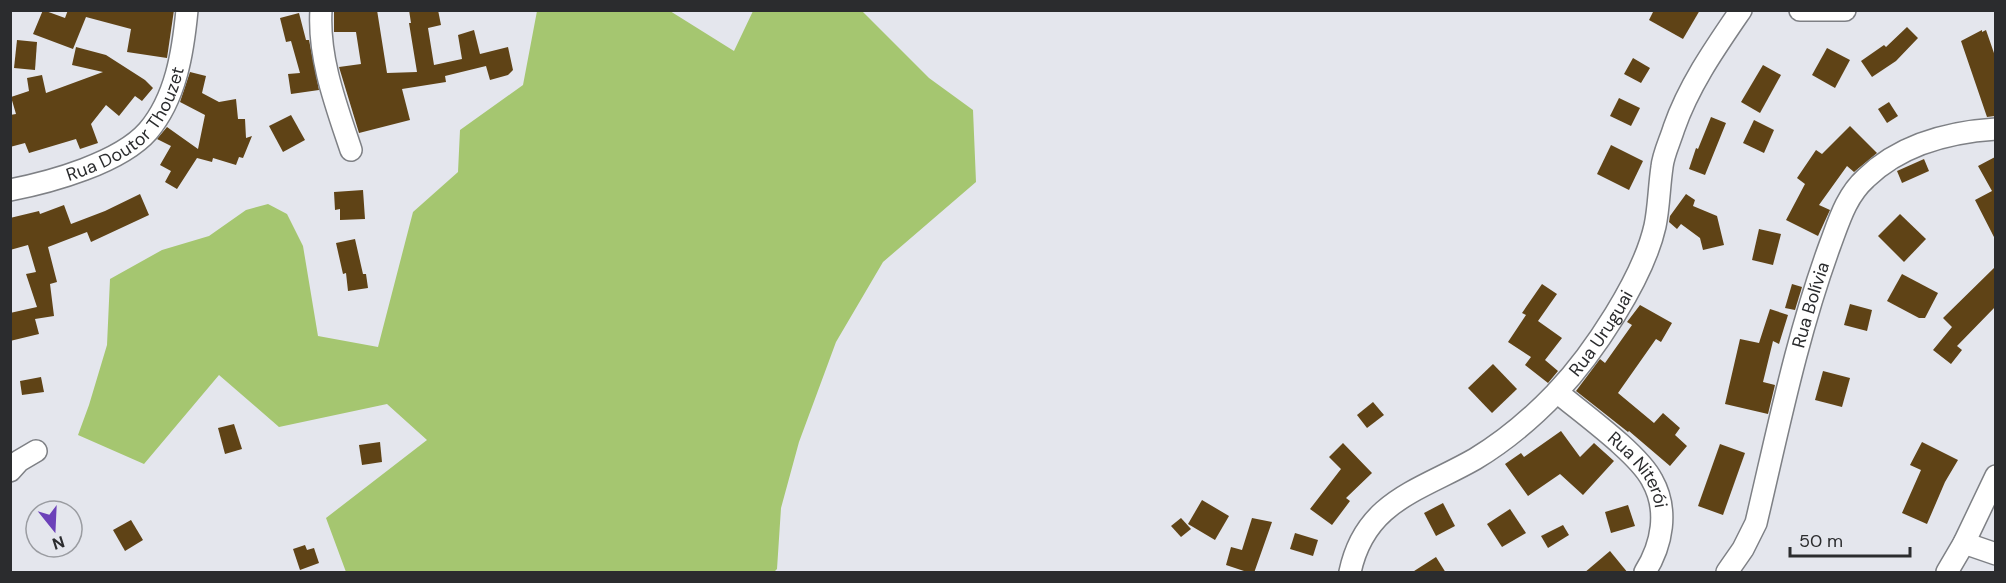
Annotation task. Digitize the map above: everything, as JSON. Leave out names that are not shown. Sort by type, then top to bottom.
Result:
[{"type":"street","name":"Rua Doutor Thouzet","points":[[10,190],[45,183],[83,170],[125,149],[147,131],[174,83],[187,10]]},
{"type":"street","points":[[321,10],[320,28],[329,83],[351,150]]},
{"type":"street","name":"Rua Uruguai","points":[[1350,573],[1357,546],[1377,516],[1392,503],[1475,459],[1509,437],[1557,392],[1599,339],[1628,292],[1644,260],[1654,227],[1662,166],[1675,126],[1702,67],[1741,10]]},
{"type":"street","points":[[1800,10],[1845,10]]},
{"type":"street","name":"Rua Bolívia","points":[[1728,573],[1756,523],[1798,347],[1821,271],[1849,198],[1865,178],[1890,159],[1917,145],[1971,130],[1995,129]]},
{"type":"street","name":"Rua Niterói","points":[[1557,392],[1635,458],[1653,480],[1661,508],[1662,530],[1653,559],[1645,573]]},
{"type":"street","points":[[10,471],[19,461],[36,451]]},
{"type":"street","points":[[1947,573],[1964,543],[1995,476]]},
{"type":"street","points":[[1964,543],[1995,554]]},
{"type":"green space","points":[[856,10],[863,12],[929,78],[973,110],[976,182],[883,262],[836,342],[799,442],[781,508],[777,569],[774,572],[346,572],[326,518],[427,440],[387,404],[279,427],[219,375],[144,464],[78,435],[107,345],[110,279],[162,250],[209,236],[246,210],[268,204],[287,214],[303,246],[318,336],[378,347],[413,212],[458,172],[460,130],[523,85],[537,11],[670,11],[734,51],[753,11]]},
{"type":"building","points":[[43,10],[65,18],[68,10],[174,10],[167,58],[127,52],[131,29],[86,17],[73,49],[33,34]]},
{"type":"building","points":[[334,10],[377,10],[387,73],[417,72],[409,10],[438,10],[441,25],[428,28],[434,65],[462,59],[458,35],[474,30],[480,54],[508,47],[513,70],[508,75],[490,80],[486,66],[445,76],[446,82],[402,89],[410,120],[359,133],[339,67],[361,64],[356,32],[334,32]]},
{"type":"building","points":[[1654,10],[1700,10],[1683,39],[1649,20]]},
{"type":"building","points":[[299,13],[306,40],[309,40],[319,90],[291,94],[288,74],[300,73],[291,41],[286,42],[280,18]]},
{"type":"building","points":[[1907,27],[1918,38],[1896,61],[1872,77],[1861,61],[1884,45],[1886,47]]},
{"type":"building","points":[[1982,30],[1982,32],[1986,30],[1995,56],[1995,116],[1987,117],[1961,41]]},
{"type":"building","points":[[17,40],[37,42],[35,70],[14,68]]},
{"type":"building","points":[[76,47],[106,55],[145,80],[153,88],[142,101],[135,96],[119,116],[106,105],[91,124],[98,143],[80,149],[76,139],[29,153],[25,143],[10,147],[10,115],[16,114],[11,97],[29,91],[27,78],[42,75],[46,93],[103,72],[72,65]]},
{"type":"building","points":[[1827,48],[1850,60],[1835,88],[1812,75]]},
{"type":"building","points":[[1633,58],[1650,68],[1641,83],[1624,74]]},
{"type":"building","points":[[1763,65],[1781,75],[1760,113],[1741,102]]},
{"type":"building","points":[[190,72],[206,76],[202,93],[219,102],[236,99],[238,119],[245,119],[246,138],[252,136],[243,158],[239,157],[236,165],[213,158],[212,162],[197,158],[177,189],[165,182],[171,171],[160,165],[171,146],[157,139],[167,127],[198,149],[205,115],[180,102]]},
{"type":"building","points":[[1619,98],[1640,108],[1631,126],[1610,116]]},
{"type":"building","points":[[1889,102],[1898,116],[1887,123],[1878,109]]},
{"type":"building","points":[[291,115],[305,140],[283,152],[269,126]]},
{"type":"building","points":[[1711,117],[1726,123],[1705,175],[1689,169]]},
{"type":"building","points":[[1754,120],[1774,130],[1764,153],[1743,143]]},
{"type":"building","points":[[1850,126],[1877,153],[1854,172],[1847,166],[1819,205],[1830,210],[1818,236],[1786,220],[1805,184],[1797,178],[1816,150],[1822,154]]},
{"type":"building","points":[[1611,145],[1643,161],[1629,190],[1597,174]]},
{"type":"building","points":[[1995,157],[1995,239],[1975,200],[1992,191],[1978,166]]},
{"type":"building","points":[[1924,159],[1929,171],[1902,183],[1897,171]]},
{"type":"building","points":[[363,190],[365,219],[340,220],[340,209],[335,210],[334,192]]},
{"type":"building","points":[[140,194],[149,215],[91,242],[87,232],[48,247],[57,282],[50,284],[54,316],[35,319],[39,334],[10,341],[10,313],[37,307],[26,274],[36,272],[28,245],[10,250],[10,218],[39,211],[40,214],[64,205],[71,224]]},
{"type":"building","points":[[1686,194],[1695,200],[1693,206],[1717,216],[1724,245],[1703,250],[1700,238],[1681,224],[1677,229],[1669,222],[1670,216]]},
{"type":"building","points":[[1900,214],[1926,239],[1904,262],[1878,236]]},
{"type":"building","points":[[1759,229],[1781,234],[1773,265],[1752,260]]},
{"type":"building","points":[[355,239],[368,288],[348,291],[346,273],[343,274],[336,243]]},
{"type":"building","points":[[1995,267],[1995,307],[1957,346],[1962,350],[1951,364],[1933,350],[1952,327],[1943,318]]},
{"type":"building","points":[[1902,274],[1938,293],[1925,318],[1919,318],[1887,301]]},
{"type":"building","points":[[1542,284],[1557,294],[1538,321],[1562,338],[1545,360],[1558,371],[1548,383],[1525,365],[1531,357],[1508,342],[1526,315],[1522,313]]},
{"type":"building","points":[[1792,284],[1802,287],[1795,310],[1785,308]]},
{"type":"building","points":[[1850,304],[1872,310],[1867,331],[1844,325]]},
{"type":"building","points":[[1640,305],[1672,323],[1661,342],[1656,339],[1618,393],[1654,423],[1663,413],[1680,428],[1675,435],[1687,446],[1670,466],[1576,391],[1600,359],[1605,363],[1632,325],[1627,322]]},
{"type":"building","points":[[1770,309],[1788,315],[1779,344],[1773,341],[1763,382],[1775,385],[1768,414],[1725,404],[1740,339],[1759,343]]},
{"type":"building","points":[[1493,364],[1517,389],[1492,413],[1468,388]]},
{"type":"building","points":[[1823,371],[1850,378],[1842,407],[1815,400]]},
{"type":"building","points":[[41,377],[44,392],[22,395],[20,381]]},
{"type":"building","points":[[1373,402],[1384,415],[1367,428],[1357,415]]},
{"type":"building","points":[[234,424],[242,449],[225,454],[218,428]]},
{"type":"building","points":[[1561,431],[1580,457],[1594,443],[1614,461],[1583,495],[1560,474],[1528,496],[1505,464],[1521,453],[1524,457]]},
{"type":"building","points":[[380,442],[382,462],[362,465],[359,445]]},
{"type":"building","points":[[1922,442],[1958,460],[1945,482],[1927,524],[1902,513],[1921,470],[1910,465]]},
{"type":"building","points":[[1343,443],[1372,473],[1346,498],[1350,501],[1332,525],[1310,509],[1341,469],[1329,457]]},
{"type":"building","points":[[1720,444],[1745,453],[1723,515],[1698,506]]},
{"type":"building","points":[[1202,500],[1229,516],[1215,540],[1188,524]]},
{"type":"building","points":[[1443,503],[1455,526],[1436,536],[1424,513]]},
{"type":"building","points":[[1628,505],[1635,526],[1611,533],[1605,512]]},
{"type":"building","points":[[1510,509],[1526,533],[1502,547],[1487,524]]},
{"type":"building","points":[[1181,518],[1191,529],[1181,537],[1171,526]]},
{"type":"building","points":[[1252,518],[1272,522],[1254,573],[1250,573],[1226,565],[1231,547],[1242,550]]},
{"type":"building","points":[[131,520],[143,540],[125,551],[113,530]]},
{"type":"building","points":[[1563,525],[1569,535],[1548,548],[1541,536]]},
{"type":"building","points":[[1295,533],[1318,540],[1313,556],[1290,549]]},
{"type":"building","points":[[305,545],[307,550],[314,548],[319,563],[300,570],[293,549]]},
{"type":"building","points":[[1610,551],[1628,573],[1584,573]]},
{"type":"building","points":[[1436,557],[1446,573],[1411,573]]}]
